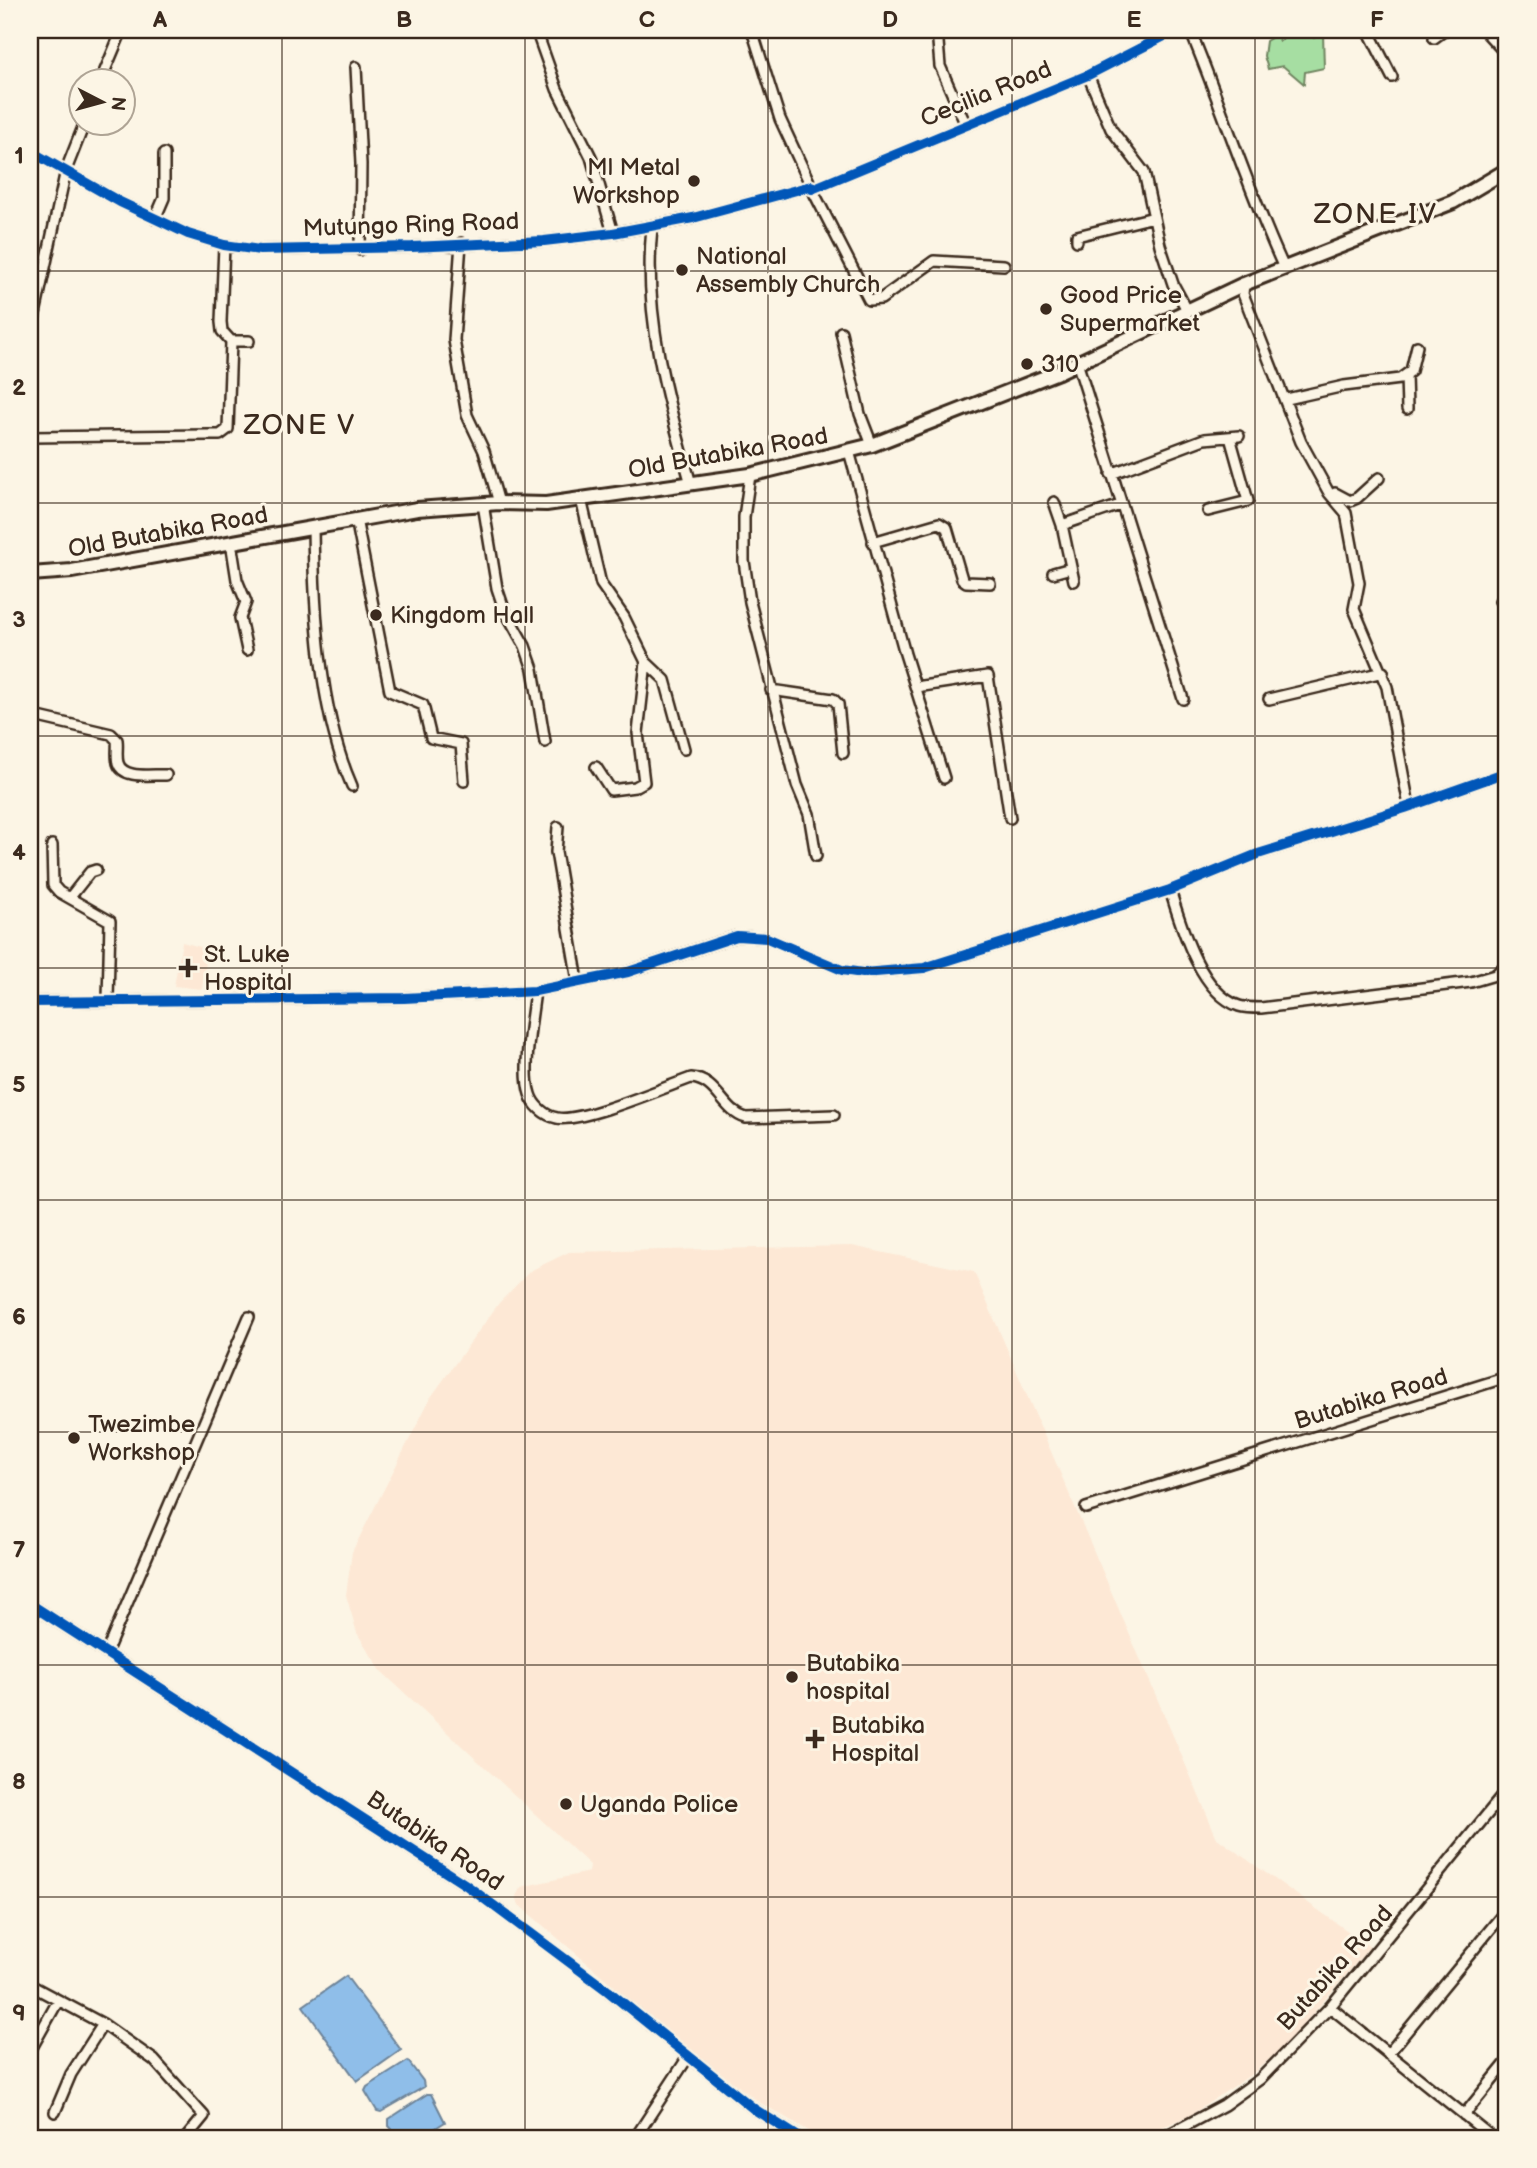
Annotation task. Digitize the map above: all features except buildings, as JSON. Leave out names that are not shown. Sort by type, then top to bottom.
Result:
[{"type":"main road","name":"Old Butabika Road","points":[[30,574],[72,571],[417,509],[499,503],[546,503],[750,475],[872,445],[977,406],[1244,284],[1453,202],[1507,170]]},
{"type":"street","points":[[107,66],[122,30]]},
{"type":"street","points":[[536,30],[557,89],[591,157],[613,233]]},
{"type":"street","points":[[752,30],[780,119],[811,188],[869,300],[881,299],[934,261],[1004,265]]},
{"type":"street","points":[[937,30],[940,66],[965,124]]},
{"type":"street","name":"Cecilia Road","points":[[811,188],[1088,75],[1176,30]]},
{"type":"street","points":[[1190,30],[1225,113],[1260,216],[1284,268]]},
{"type":"street","points":[[1368,30],[1392,77]]},
{"type":"street","points":[[1434,38],[1445,30]]},
{"type":"street","points":[[1484,30],[1507,55]]},
{"type":"street","points":[[356,67],[360,151],[359,250]]},
{"type":"street","points":[[1088,75],[1111,129],[1144,172],[1172,285],[1186,310]]},
{"type":"street","points":[[30,337],[66,170],[79,136]]},
{"type":"street","name":"Mutungo Ring Road","points":[[30,151],[155,219],[224,245],[293,251],[544,240],[613,233],[652,227],[811,188]]},
{"type":"street","points":[[155,219],[164,198],[164,154]]},
{"type":"street","points":[[1077,241],[1077,236],[1154,217]]},
{"type":"street","points":[[652,227],[649,257],[655,338],[665,394],[691,484]]},
{"type":"street","points":[[461,243],[454,340],[467,415],[484,452],[499,503]]},
{"type":"street","points":[[30,437],[220,435],[228,429],[231,341],[222,331],[221,322],[224,245]]},
{"type":"street","points":[[1244,284],[1243,294],[1287,399],[1301,442],[1325,487],[1346,513],[1359,583],[1354,609],[1382,672],[1409,806]]},
{"type":"street","points":[[841,332],[860,414],[872,445]]},
{"type":"street","points":[[231,341],[249,341]]},
{"type":"street","points":[[1287,399],[1344,386],[1376,385],[1399,379],[1411,371],[1417,346]]},
{"type":"street","points":[[1077,362],[1120,505],[1184,699]]},
{"type":"street","points":[[1406,375],[1407,409]]},
{"type":"street","points":[[1111,474],[1204,439],[1234,437],[1248,501],[1208,512]]},
{"type":"street","points":[[849,451],[873,542],[944,778]]},
{"type":"street","points":[[750,475],[744,517],[744,561],[750,602],[771,690],[808,814],[816,856]]},
{"type":"street","points":[[1325,487],[1350,501],[1379,478]]},
{"type":"street","points":[[581,499],[601,583],[624,617],[646,662],[665,680],[684,749]]},
{"type":"street","points":[[1054,502],[1062,525],[1074,581]]},
{"type":"street","points":[[484,504],[497,589],[533,668],[545,742]]},
{"type":"street","points":[[1062,525],[1120,505]]},
{"type":"street","points":[[356,519],[390,691],[423,705],[431,738],[461,744],[464,781]]},
{"type":"street","points":[[873,542],[939,523],[947,528],[962,579],[966,582],[990,583]]},
{"type":"street","points":[[313,527],[319,648],[337,743],[352,786]]},
{"type":"street","points":[[231,542],[237,580],[246,602],[240,618],[247,650]]},
{"type":"street","points":[[1053,573],[1072,568]]},
{"type":"street","points":[[596,767],[611,790],[635,788],[644,782],[638,733],[646,662]]},
{"type":"street","points":[[1269,699],[1382,672]]},
{"type":"street","points":[[916,687],[988,676],[1010,818]]},
{"type":"street","points":[[771,690],[833,699],[838,704],[844,753]]},
{"type":"street","points":[[30,715],[111,734],[117,740],[117,761],[121,769],[130,774],[166,775]]},
{"type":"street","points":[[30,1002],[108,999],[404,998],[535,991],[628,971],[737,936],[767,938],[842,970],[863,973],[925,968],[1170,890],[1258,854],[1507,772]]},
{"type":"street","points":[[558,827],[556,852],[578,981]]},
{"type":"street","points":[[52,845],[52,885],[110,921],[108,999]]},
{"type":"street","points":[[71,896],[90,872],[96,870]]},
{"type":"street","points":[[1170,890],[1204,978],[1220,996],[1239,1006],[1261,1008],[1471,982],[1495,975],[1507,964]]},
{"type":"street","points":[[535,991],[528,1084],[535,1104],[549,1116],[570,1119],[691,1078],[708,1082],[736,1115],[746,1118],[834,1115]]},
{"type":"street","points":[[106,1653],[249,1318]]},
{"type":"street","name":"Butabika Road","points":[[1086,1508],[1507,1377]]},
{"type":"street","name":"Butabika Road","points":[[30,1604],[466,1885],[608,1991],[754,2109],[800,2138]]},
{"type":"street","name":"Butabika Road","points":[[1162,2138],[1247,2091],[1330,2007],[1507,1790]]},
{"type":"street","points":[[1388,2054],[1507,1909]]},
{"type":"street","points":[[30,1985],[103,2024],[154,2060],[204,2116],[186,2138]]},
{"type":"street","points":[[30,2051],[58,2001]]},
{"type":"street","points":[[1330,2007],[1493,2138]]},
{"type":"street","points":[[55,2112],[66,2083],[103,2024]]},
{"type":"street","points":[[635,2138],[688,2057]]},
{"type":"street","points":[[1464,2115],[1507,2063]]},
{"type":"shaded area","points":[[182,942],[208,949],[202,989],[174,986]]},
{"type":"shaded area","name":"Butabika Hospital","points":[[852,1246],[974,1272],[1217,1838],[1370,1947],[1288,2043],[1252,2074],[1191,2115],[1137,2138],[821,2138],[759,2102],[668,2032],[519,1905],[516,1896],[521,1887],[589,1872],[590,1865],[381,1671],[357,1633],[346,1595],[352,1552],[431,1397],[499,1303],[530,1271],[569,1252]]},
{"type":"green space","points":[[1288,30],[1307,30],[1314,38],[1323,33],[1324,68],[1305,72],[1304,84],[1283,66],[1268,69],[1264,56],[1266,41],[1276,35],[1280,41],[1289,34]]},
{"type":"water","points":[[346,1976],[401,2050],[357,2081],[303,2006]]},
{"type":"water","points":[[408,2061],[423,2081],[424,2087],[381,2112],[377,2111],[365,2091],[367,2087]]},
{"type":"water","points":[[431,2094],[445,2122],[420,2138],[400,2138],[389,2126],[389,2119]]},
{"type":"cycle path","points":[[30,151],[120,202],[188,234],[224,245],[260,250],[544,241],[613,233],[693,218],[811,186],[812,189],[1088,75],[1176,30]]},
{"type":"cycle path","points":[[30,1002],[404,998],[535,991],[628,972],[737,936],[767,938],[842,970],[863,973],[924,968],[1170,890],[1258,854],[1405,808],[1507,772]]},
{"type":"cycle path","points":[[30,1604],[466,1885],[608,1991],[754,2109],[800,2138]]},
{"type":"place","name":"Ml Metal Workshop","points":[[694,181]]},
{"type":"place","name":"National Assembly Church","points":[[682,270]]},
{"type":"place","name":"Good Price Supermarket","points":[[1046,309]]},
{"type":"place","name":"310","points":[[1027,364]]},
{"type":"place","name":"Kingdom Hall","points":[[376,615]]},
{"type":"place","name":"St. Luke Hospital","points":[[188,968]]},
{"type":"place","name":"Twezimbe Workshop","points":[[74,1438]]},
{"type":"place","name":"Butabika hospital","points":[[792,1677]]},
{"type":"place","name":"Butabika Hospital","points":[[815,1739]]},
{"type":"place","name":"Uganda Police","points":[[566,1804]]},
{"type":"district","name":"ZONE IV","points":[[1376,214]]},
{"type":"district","name":"ZONE V","points":[[300,425]]}]
